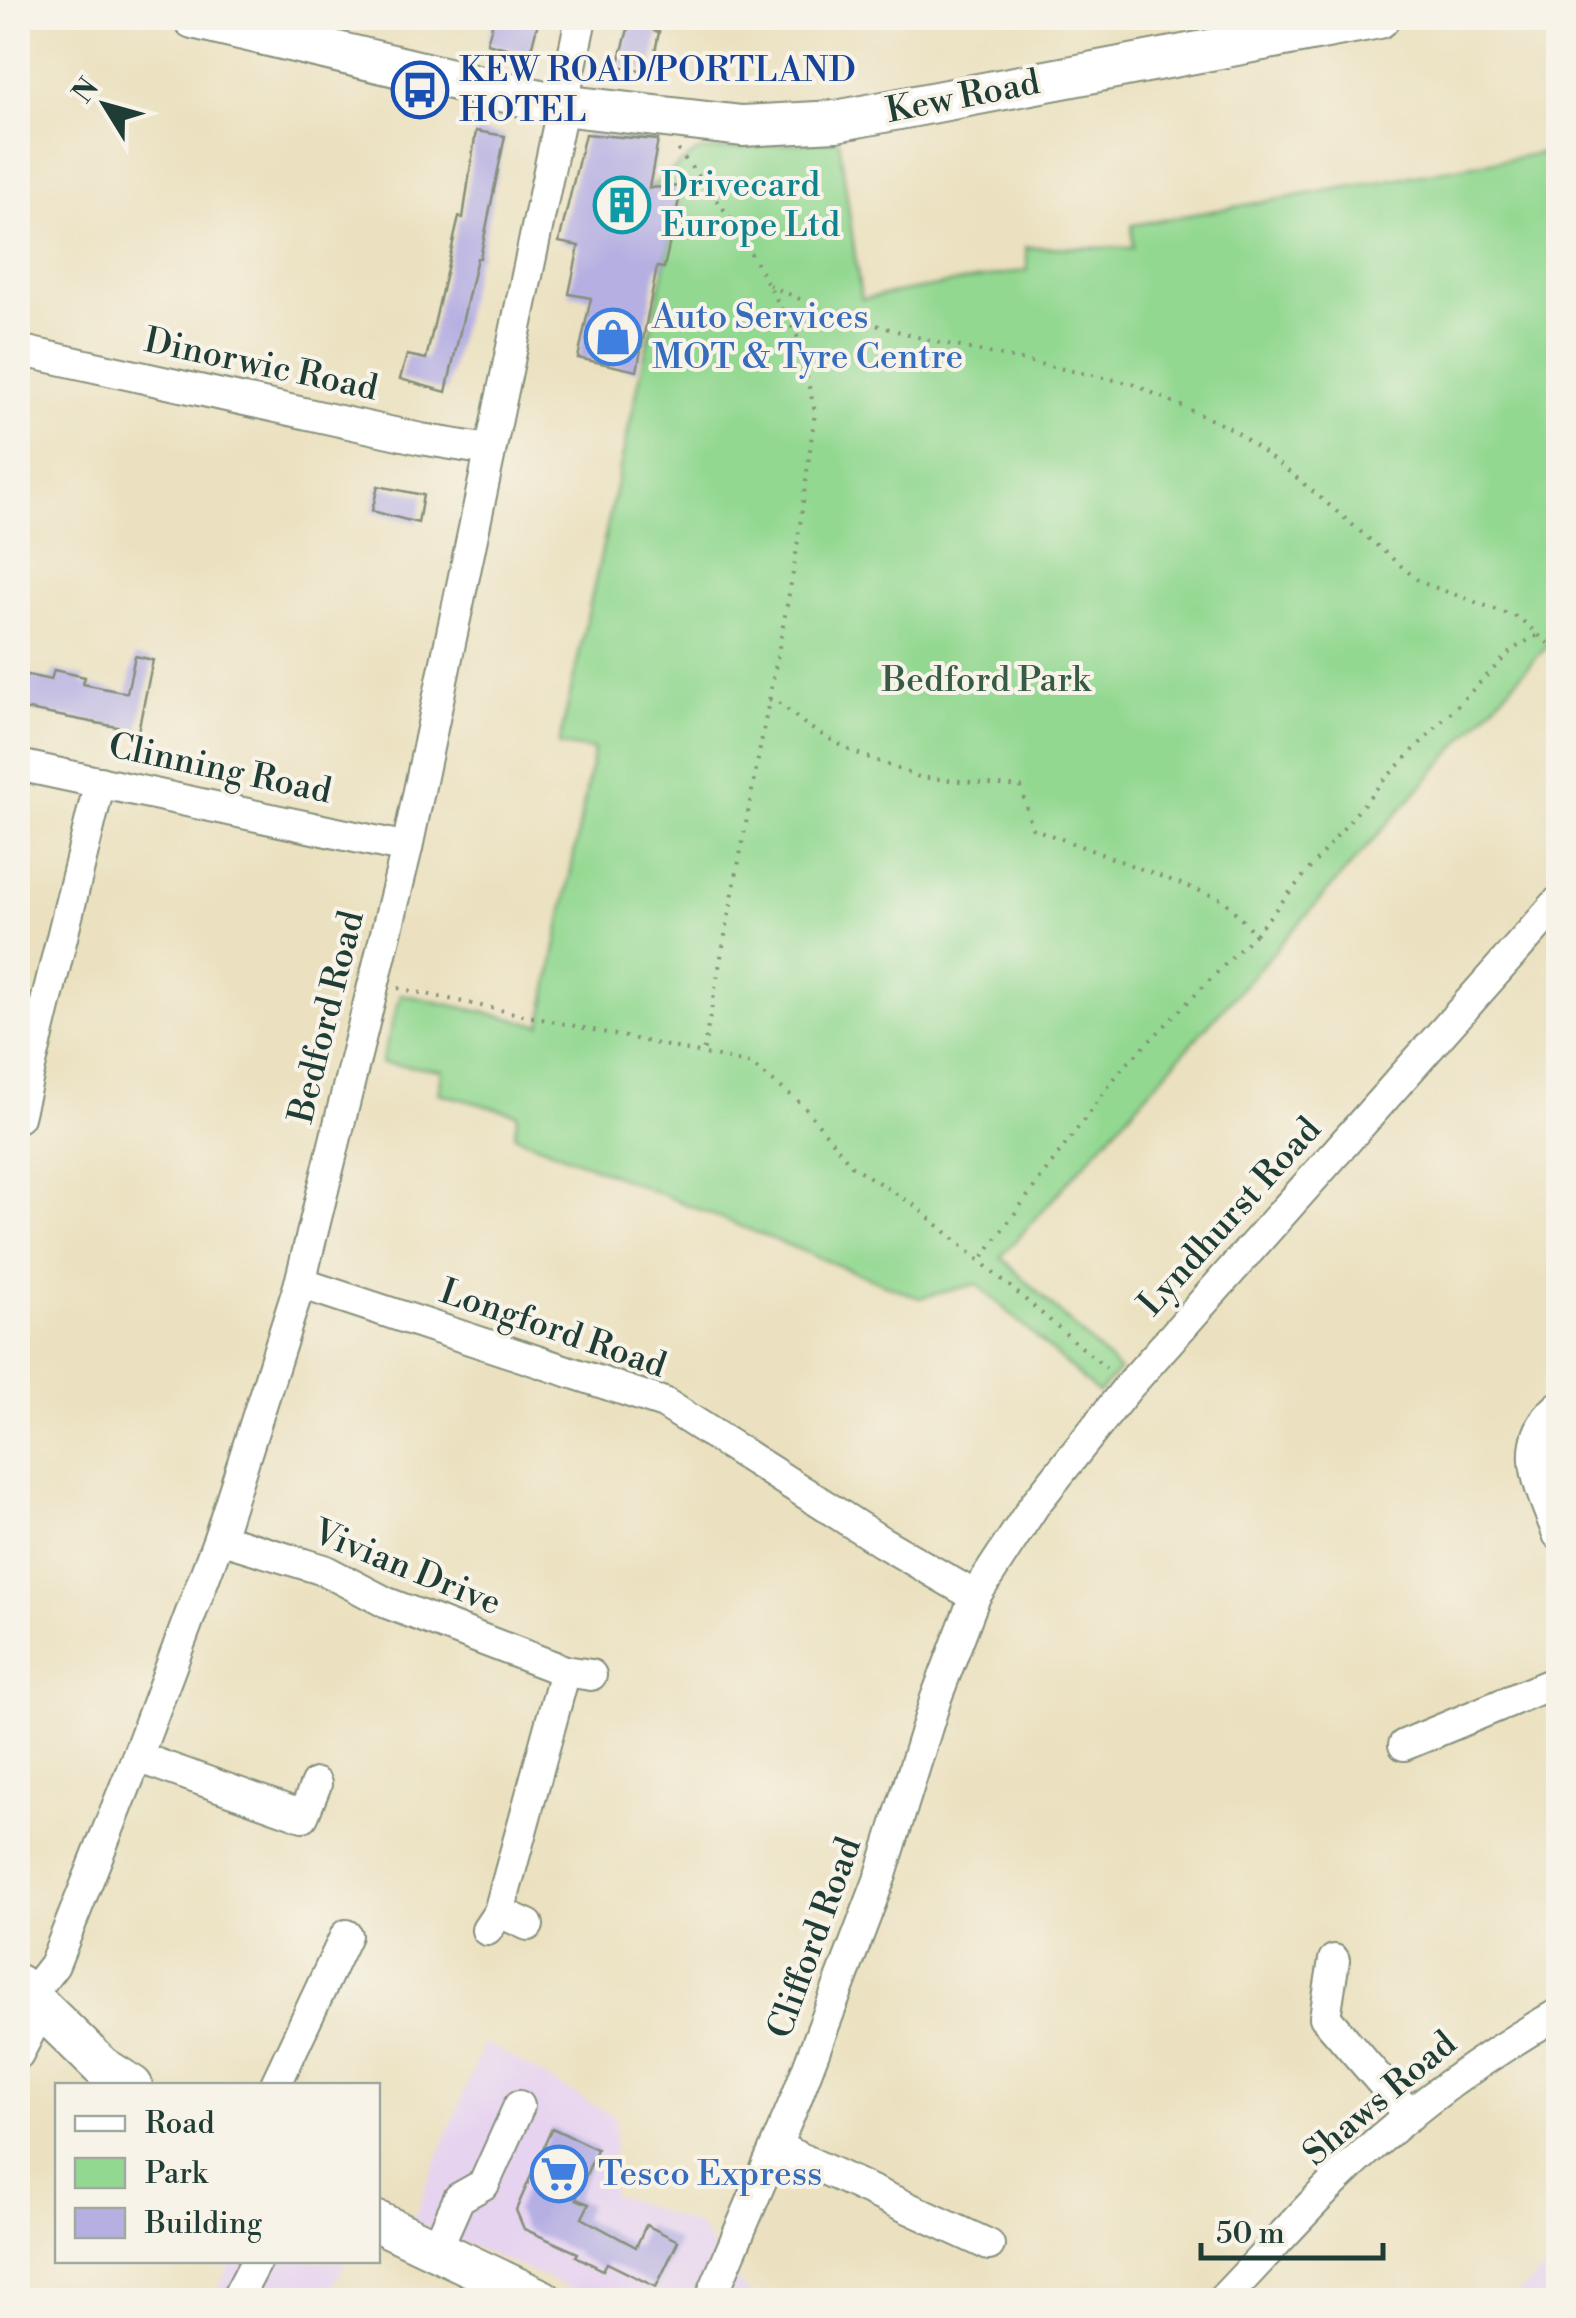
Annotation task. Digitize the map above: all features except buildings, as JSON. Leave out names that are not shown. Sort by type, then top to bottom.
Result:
[{"type":"main road","name":"Kew Road","points":[[194,18],[561,105],[742,126],[836,122],[1379,18]]},
{"type":"main road","points":[[29,1998],[102,2068],[127,2083]]},
{"type":"main road","points":[[380,2223],[542,2300]]},
{"type":"street","name":"Bedford Road","points":[[18,2054],[29,1998],[54,1964],[219,1538],[300,1284],[406,848],[580,18]]},
{"type":"street","name":"Dinorwic Road","points":[[18,350],[488,450]]},
{"type":"street","name":"Clinning Road","points":[[18,764],[406,848]]},
{"type":"street","points":[[18,1117],[100,782]]},
{"type":"street","name":"Lyndhurst Road","points":[[976,1596],[1034,1504],[1128,1387],[1558,902]]},
{"type":"street","name":"Longford Road","points":[[300,1284],[664,1404],[882,1542],[976,1596]]},
{"type":"street","points":[[1558,1407],[1535,1438],[1535,1473],[1558,1534]]},
{"type":"street","name":"Vivian Drive","points":[[219,1538],[324,1570],[387,1604],[578,1673],[493,1921],[528,1925]]},
{"type":"street","name":"Clifford Road","points":[[710,2300],[776,2147],[881,1875],[936,1698],[976,1596]]},
{"type":"street","points":[[1404,1745],[1558,1681]]},
{"type":"street","points":[[136,1757],[303,1816],[316,1784]]},
{"type":"street","points":[[276,2083],[346,1936]]},
{"type":"street","points":[[1334,1960],[1325,2017],[1410,2115]]},
{"type":"street","name":"Shaws Road","points":[[1222,2300],[1338,2178],[1410,2115],[1511,2041],[1558,2014]]},
{"type":"street","points":[[436,2250],[459,2198],[484,2184],[519,2106]]},
{"type":"street","points":[[776,2147],[988,2245]]},
{"type":"street","points":[[236,2300],[255,2263]]},
{"type":"path","points":[[653,118],[732,220],[797,336],[815,412],[795,562],[703,1053]]},
{"type":"path","points":[[769,286],[824,310],[928,340],[1133,384],[1200,414],[1234,430],[1298,478],[1420,582],[1518,618],[1558,652]]},
{"type":"path","points":[[981,1259],[1120,1071],[1254,934],[1382,782],[1513,649],[1538,635]]},
{"type":"path","points":[[769,700],[777,701],[807,726],[849,750],[919,776],[1020,787],[1032,828],[1224,900],[1254,934]]},
{"type":"path","points":[[375,984],[751,1064],[803,1105],[852,1166],[914,1204],[1128,1387]]},
{"type":"shaded area","points":[[484,2042],[616,2118],[612,2194],[698,2226],[743,2288],[758,2300],[596,2300],[413,2221]]},
{"type":"shaded area","points":[[1558,2259],[1558,2300],[1510,2300]]},
{"type":"shaded area","points":[[231,2263],[345,2263],[326,2300],[212,2300]]},
{"type":"green space","name":"Bedford Park","points":[[839,140],[861,299],[1028,270],[1026,247],[1133,248],[1132,225],[1547,152],[1558,220],[1558,633],[1001,1257],[1119,1370],[1098,1393],[977,1284],[919,1298],[514,1135],[518,1114],[439,1093],[442,1070],[381,1063],[401,994],[541,1025],[594,750],[559,745],[682,187],[649,188],[698,151]]},
{"type":"place","name":"KEW ROAD/PORTLAND HOTEL","points":[[420,90]]},
{"type":"place","name":"Drivecard Europe Ltd","points":[[622,205]]},
{"type":"place","name":"Auto Services MOT & Tyre Centre","points":[[613,337]]},
{"type":"place","name":"Tesco Express","points":[[559,2174]]}]
